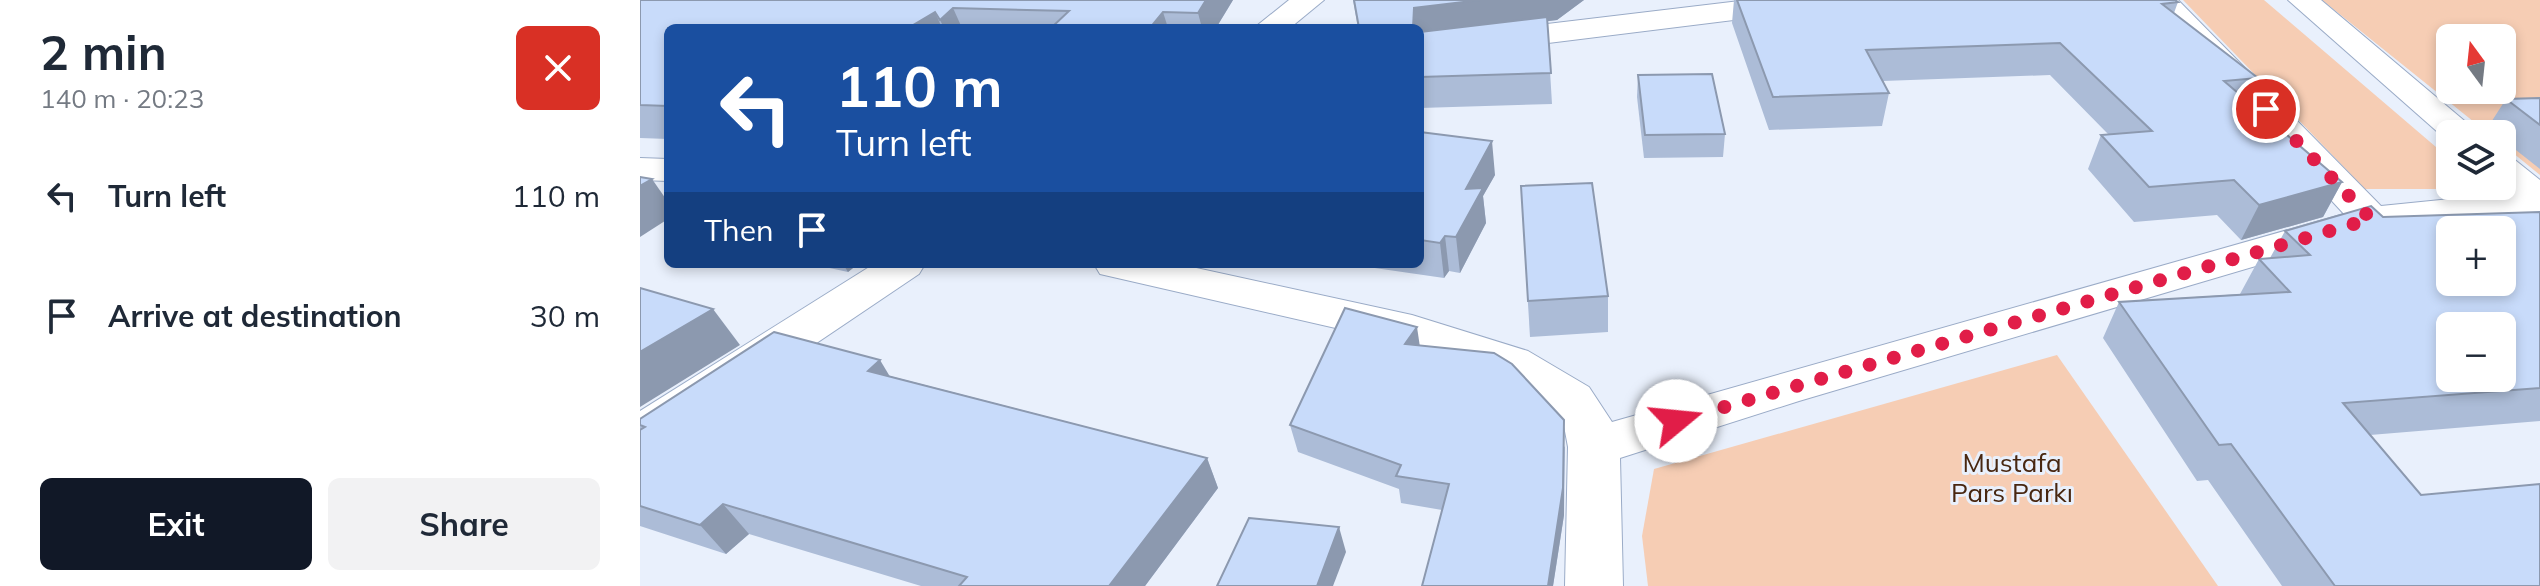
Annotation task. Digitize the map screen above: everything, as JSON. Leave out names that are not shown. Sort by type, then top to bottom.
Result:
[{"type":"street","points":[[1276,24],[1309,0]]},
{"type":"street","points":[[1424,49],[1823,0]]},
{"type":"street","points":[[2161,0],[2371,219]]},
{"type":"street","points":[[2303,0],[2445,120]]},
{"type":"street","points":[[640,169],[664,170]]},
{"type":"street","points":[[2516,180],[2540,201]]},
{"type":"street","points":[[1594,447],[1800,383],[2371,219],[2540,201]]},
{"type":"street","points":[[640,436],[898,268]]},
{"type":"street","points":[[1133,268],[1396,326],[1511,363],[1572,400],[1588,423],[1594,447],[1594,586]]},
{"type":"green space","points":[[2183,0],[2264,0],[2436,147],[2436,189],[2365,189]]},
{"type":"green space","points":[[2322,0],[2540,0],[2540,175],[2516,155],[2516,120],[2472,120],[2452,104],[2516,104],[2516,24],[2436,24],[2436,91]]},
{"type":"green space","name":"Mustafa Pars Parkı","points":[[2057,355],[2218,586],[1648,586],[1642,536],[1654,469]]},
{"type":"building","points":[[640,0],[1206,0],[1198,13],[1163,12],[1153,24],[1055,24],[1069,11],[953,8],[940,20],[935,12],[915,24],[664,24],[664,106],[640,105]]},
{"type":"building","points":[[1354,0],[1480,0],[1414,8],[1413,24],[1358,24]]},
{"type":"building","points":[[1737,0],[2175,0],[2178,2],[2162,4],[2258,78],[2224,81],[2342,182],[2259,205],[2234,180],[2149,187],[2101,135],[2152,131],[2060,43],[1866,50],[1889,93],[1773,97]]},
{"type":"building","points":[[1547,17],[1551,73],[1424,77],[1424,32]]},
{"type":"building","points":[[1712,74],[1725,134],[1645,135],[1638,75]]},
{"type":"building","points":[[2540,98],[2540,125],[2513,104],[2516,104],[2516,99]]},
{"type":"building","points":[[1424,132],[1492,141],[1466,189],[1483,188],[1456,237],[1445,236],[1440,243],[1424,241]]},
{"type":"building","points":[[640,177],[652,179],[640,186]]},
{"type":"building","points":[[1592,183],[1608,296],[1528,301],[1521,186]]},
{"type":"building","points":[[2371,206],[2383,217],[2540,212],[2540,388],[2516,390],[2516,312],[2436,312],[2436,392],[2487,392],[2343,403],[2421,495],[2540,484],[2540,586],[2335,586],[2231,444],[2219,445],[2119,302],[2290,292],[2259,259],[2310,255],[2285,231]]},
{"type":"building","points":[[640,288],[713,309],[640,352]]},
{"type":"building","points":[[1345,308],[1417,327],[1405,344],[1494,353],[1512,364],[1564,420],[1563,488],[1548,586],[1422,586],[1449,484],[1396,476],[1401,465],[1290,425]]},
{"type":"building","points":[[774,332],[880,360],[868,371],[1207,458],[1109,586],[959,586],[967,577],[723,504],[700,525],[640,506],[640,430],[645,427],[640,425],[640,419]]},
{"type":"building","points":[[1249,518],[1339,527],[1317,586],[1217,586]]},
{"type":"route","points":[[1676,421],[2371,219],[2266,109]]}]
